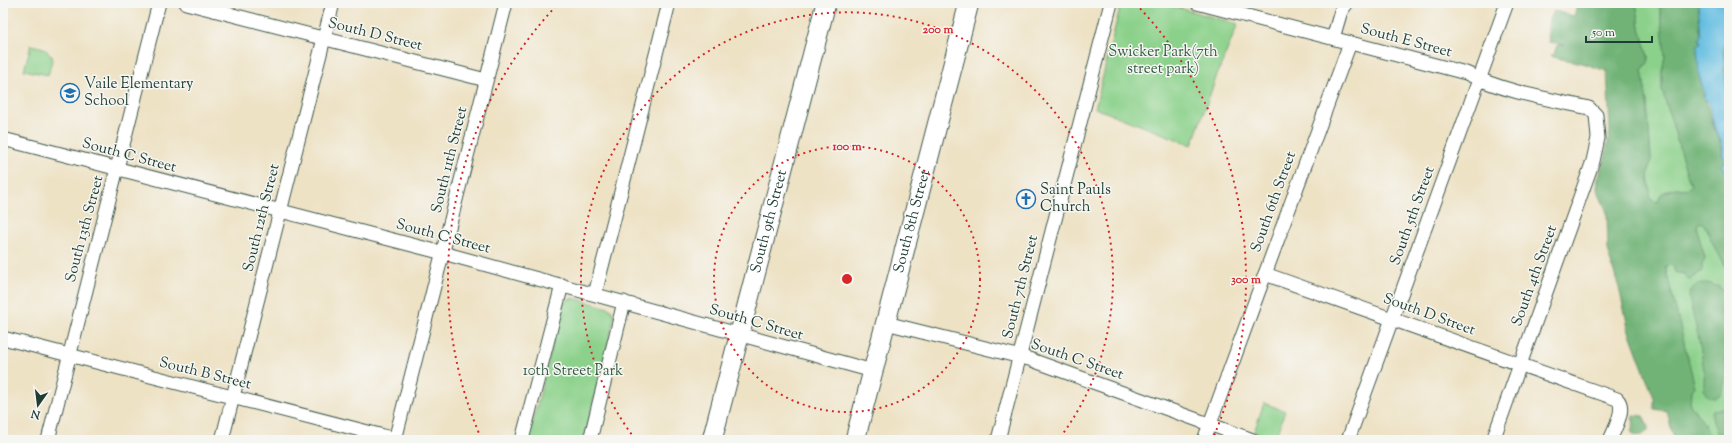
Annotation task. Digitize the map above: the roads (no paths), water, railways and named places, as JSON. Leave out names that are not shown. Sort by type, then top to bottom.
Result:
[{"type":"highway","name":"South 9th Street","points":[[712,440],[826,3]]},
{"type":"highway","name":"South 8th Street","points":[[855,440],[969,3]]},
{"type":"street","name":"South 13th Street","points":[[48,440],[159,3]]},
{"type":"street","name":"South D Street","points":[[186,3],[486,80]]},
{"type":"street","name":"South 12th Street","points":[[222,440],[333,3]]},
{"type":"street","name":"South 11th Street","points":[[396,440],[506,3]]},
{"type":"street","points":[[595,294],[669,3]]},
{"type":"street","name":"South 7th Street","points":[[998,440],[1111,3]]},
{"type":"street","name":"South E Street","points":[[1197,3],[1236,7],[1333,38],[1466,74],[1520,92],[1589,108],[1596,115],[1598,122]]},
{"type":"street","points":[[1333,38],[1341,11],[1347,3]]},
{"type":"street","name":"South 5th Street","points":[[1348,440],[1507,3]]},
{"type":"street","name":"South 6th Street","points":[[1204,440],[1350,43]]},
{"type":"street","name":"South 4th Street","points":[[1493,440],[1593,161],[1598,138],[1598,122]]},
{"type":"street","name":"South C Street","points":[[3,139],[117,170],[443,253],[873,371]]},
{"type":"street","name":"South D Street","points":[[1265,274],[1582,386],[1620,401],[1621,411],[1610,440]]},
{"type":"street","points":[[522,440],[562,285]]},
{"type":"street","points":[[590,440],[624,302]]},
{"type":"street","name":"South C Street","points":[[886,323],[1020,357],[1253,440]]},
{"type":"street","name":"South B Street","points":[[3,338],[396,440]]},
{"type":"water","points":[[1698,3],[1729,3],[1724,15],[1728,22],[1723,51],[1725,84],[1729,100],[1729,180],[1722,165],[1723,161],[1726,161],[1722,155],[1723,149],[1715,129],[1708,102],[1703,97],[1705,95],[1699,76],[1697,46],[1700,45],[1701,42],[1699,40],[1701,35]]},
{"type":"place","name":"Vaile Elementary School","points":[[70,93]]},
{"type":"place","name":"Saint Pauls Church","points":[[1026,199]]},
{"type":"park label","name":"Swicker Park(7th street park)","points":[[1163,60]]},
{"type":"park label","name":"10th Street Park","points":[[573,371]]}]
